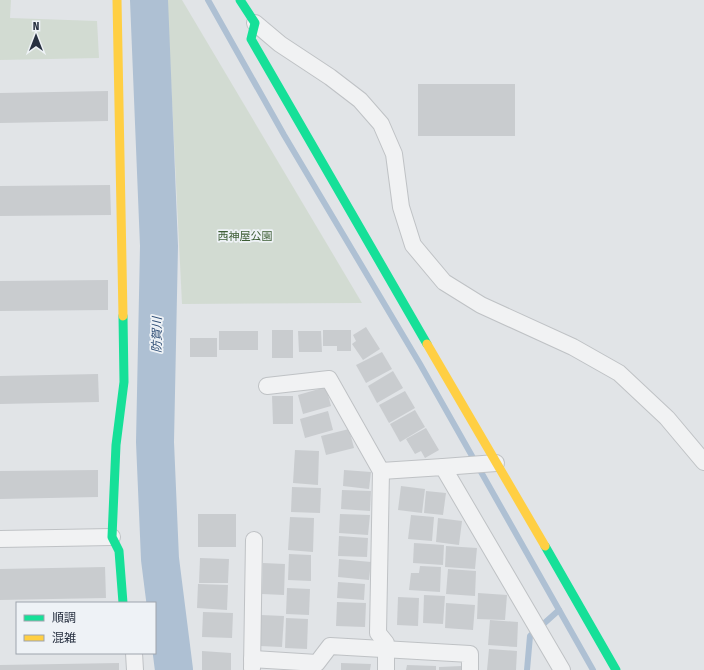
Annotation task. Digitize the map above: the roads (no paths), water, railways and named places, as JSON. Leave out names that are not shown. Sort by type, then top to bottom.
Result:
[{"type":"street","points":[[117,0],[124,382],[116,445],[112,537],[119,551],[123,602]]},
{"type":"street","points":[[240,0],[255,23],[280,44],[330,77],[360,100],[381,124],[394,154],[401,207],[413,245],[444,282],[481,305],[574,347],[619,373],[667,418],[704,462]]},
{"type":"street","points":[[255,23],[251,39],[616,670]]},
{"type":"street","points":[[267,386],[329,379],[381,471],[378,634],[386,643],[386,670]]},
{"type":"street","points":[[381,471],[496,463]]},
{"type":"street","points":[[443,467],[562,670]]},
{"type":"street","points":[[0,539],[112,537]]},
{"type":"street","points":[[254,540],[252,664],[317,663],[330,646],[470,654],[470,670]]},
{"type":"street","points":[[134,654],[135,670]]},
{"type":"waterway","name":"防賀川","points":[[149,0],[159,246],[155,442],[160,559],[174,670]]},
{"type":"waterway","points":[[208,0],[284,135],[420,364],[593,670]]},
{"type":"waterway","points":[[527,670],[530,636],[559,610]]},
{"type":"park label","name":"西神屋公園","points":[[245,236]]}]
